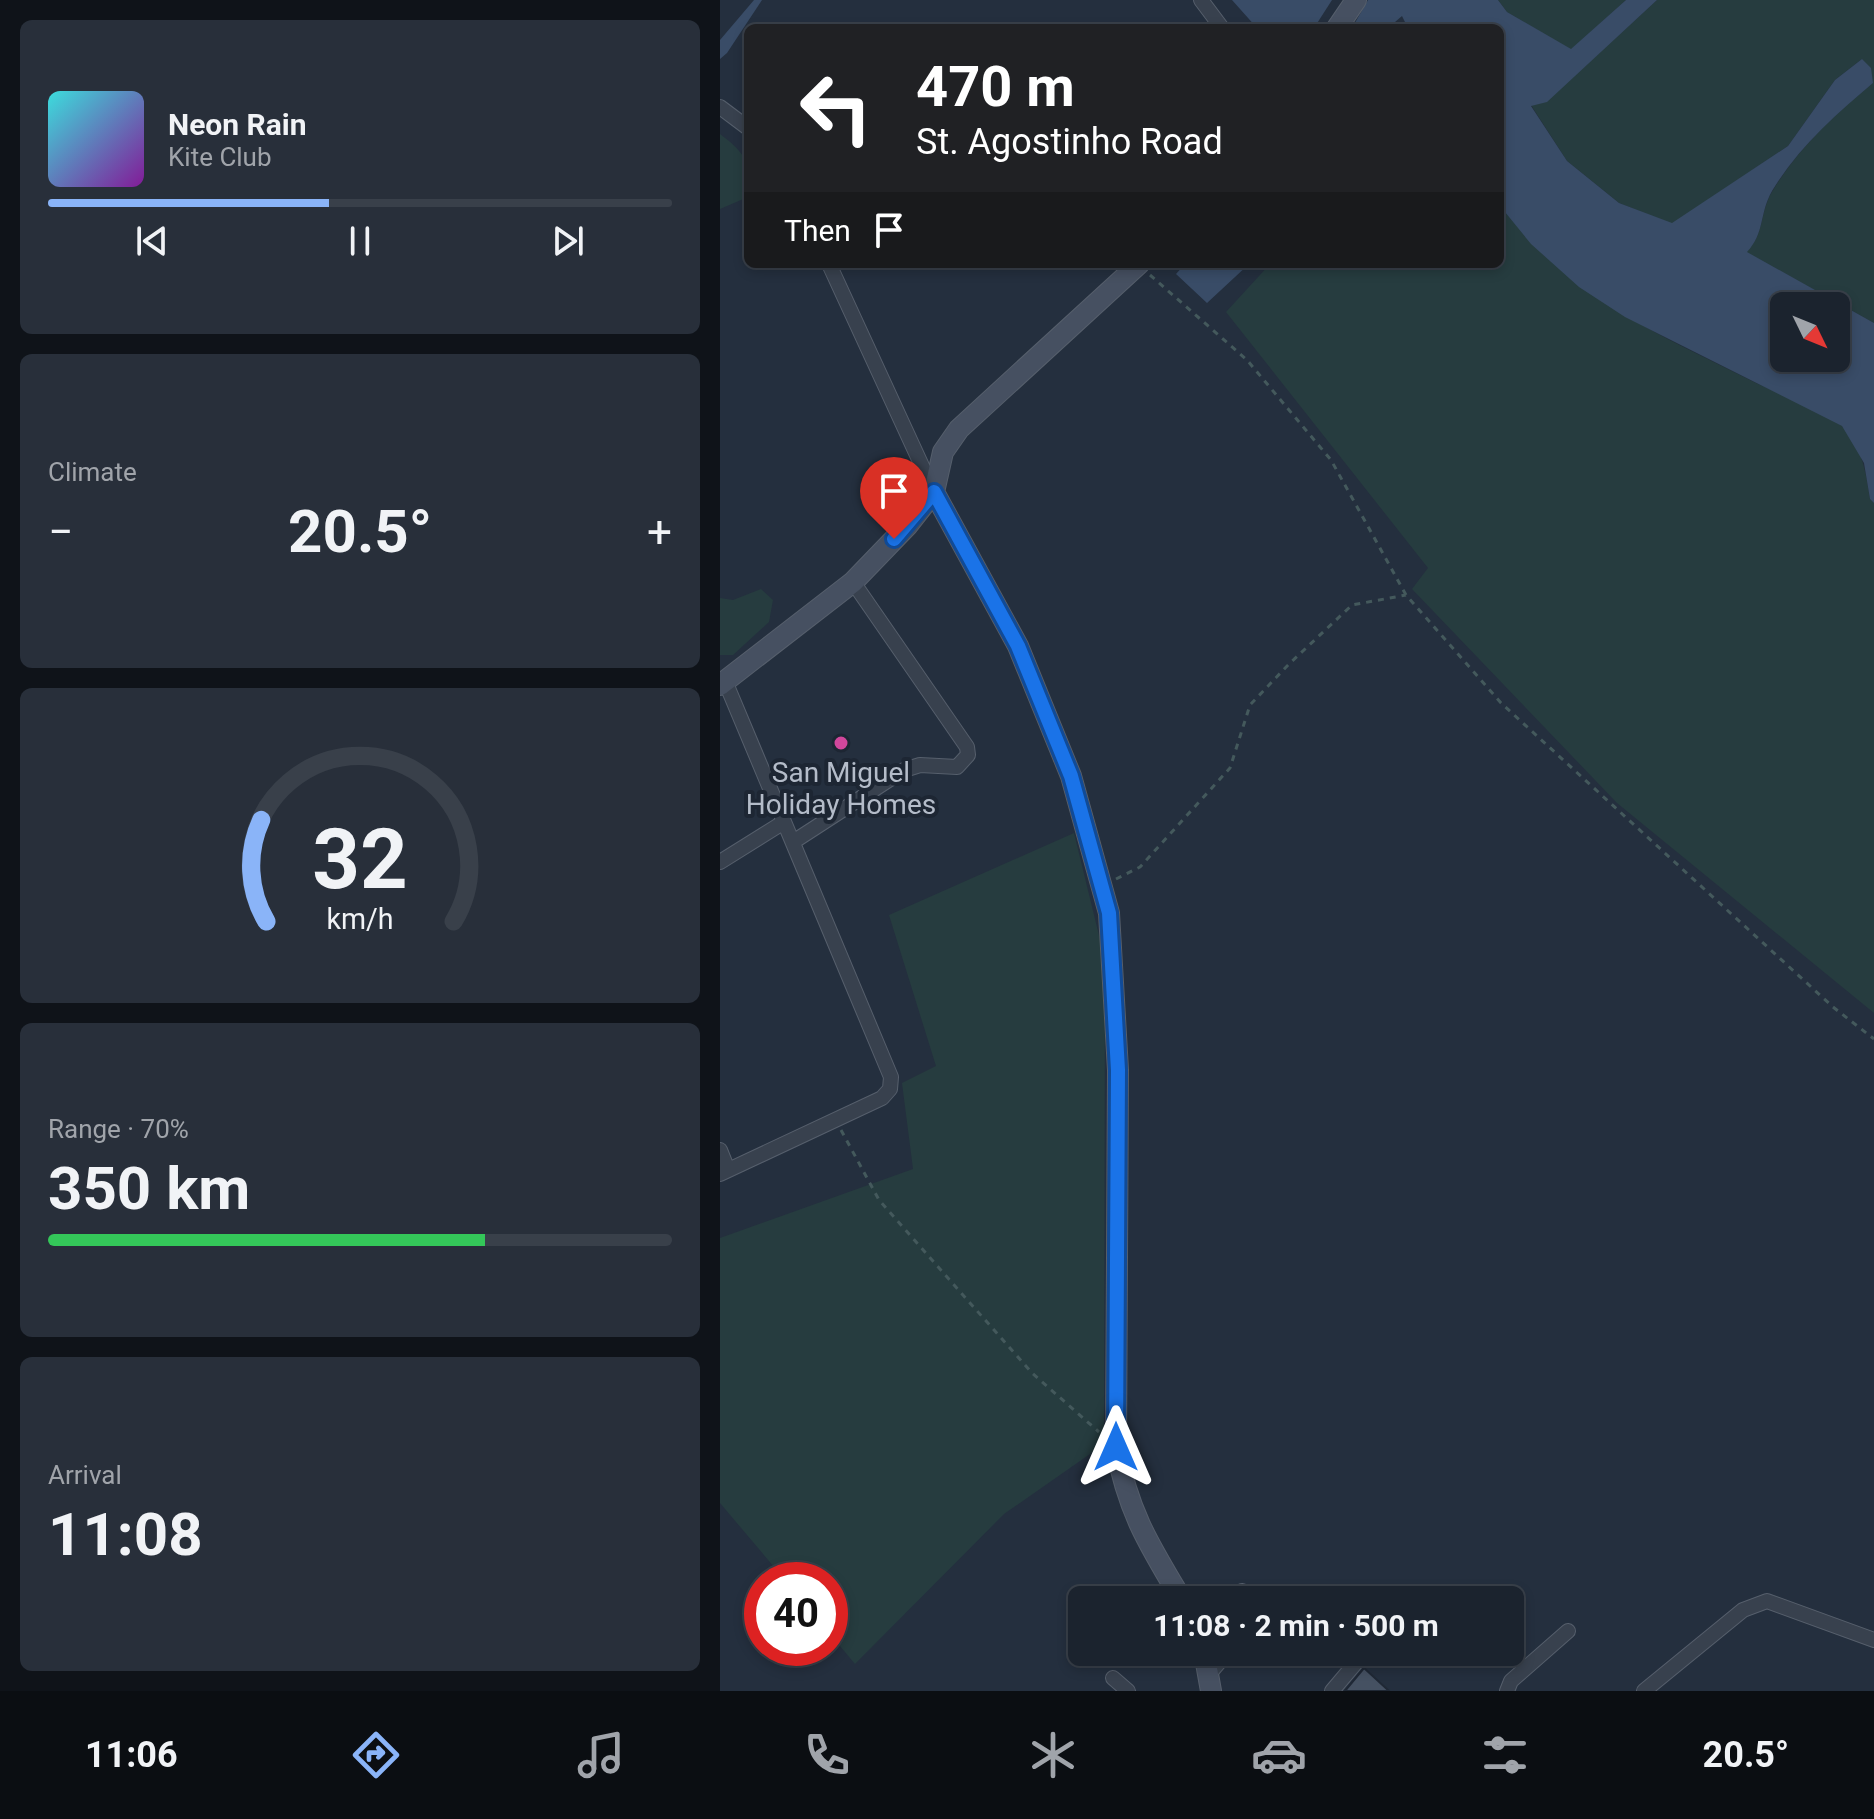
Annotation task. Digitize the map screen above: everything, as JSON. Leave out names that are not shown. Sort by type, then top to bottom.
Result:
[{"type":"street","points":[[1201,0],[1219,24]]},
{"type":"street","points":[[1340,24],[1356,0]]},
{"type":"street","points":[[720,107],[744,125]]},
{"type":"street","points":[[831,268],[934,492],[1018,646],[1071,776],[1109,913],[1118,1070],[1116,1447],[1124,1491],[1143,1534],[1174,1586]]},
{"type":"street","points":[[720,1150],[724,1172],[882,1098],[890,1089],[891,1077],[793,842],[722,683],[853,582],[934,492],[943,452],[959,429],[1135,268]]},
{"type":"street","points":[[793,842],[904,770],[920,765],[957,767],[968,755],[967,747],[853,582]]},
{"type":"street","points":[[720,862],[784,822]]},
{"type":"street","points":[[1644,1691],[1743,1610],[1767,1601],[1874,1640]]},
{"type":"street","points":[[1507,1691],[1511,1681],[1568,1631]]},
{"type":"street","points":[[1332,1691],[1353,1666]]},
{"type":"street","points":[[1113,1678],[1128,1691]]},
{"type":"path","points":[[1144,268],[1247,360],[1331,460],[1406,595],[1501,703],[1833,1007],[1874,1039]]},
{"type":"path","points":[[1101,887],[1140,867],[1230,768],[1250,705],[1289,664],[1352,605],[1406,595]]},
{"type":"path","points":[[836,1119],[879,1200],[1032,1373],[1116,1447]]},
{"type":"green space","points":[[1498,0],[1626,0],[1571,50],[1507,12]]},
{"type":"green space","points":[[1657,0],[1874,0],[1874,323],[1850,310],[1850,292],[1818,292],[1746,252],[1756,238],[1772,192],[1793,161],[1831,120],[1873,83],[1862,59],[1835,80],[1788,146],[1672,224],[1619,203],[1567,161],[1531,105],[1547,101]]},
{"type":"green space","points":[[720,134],[744,158],[744,199],[720,209]]},
{"type":"green space","points":[[1504,211],[1557,266],[1616,310],[1681,346],[1825,415],[1849,433],[1859,450],[1870,499],[1874,503],[1874,1013],[1617,803],[1412,589],[1428,568],[1226,312],[1266,268],[1504,268]]},
{"type":"green space","points":[[761,589],[773,600],[769,622],[733,655],[720,655],[720,598],[733,600]]},
{"type":"green space","points":[[1074,833],[1105,960],[1104,1425],[1100,1447],[1004,1514],[855,1664],[848,1656],[848,1562],[770,1562],[720,1503],[720,1238],[913,1169],[902,1083],[936,1066],[889,915]]},
{"type":"water","points":[[754,0],[762,0],[720,59],[720,40]]},
{"type":"water","points":[[1232,0],[1332,0],[1317,24],[1253,24]]},
{"type":"water","points":[[1368,0],[1498,0],[1507,12],[1571,49],[1626,0],[1657,0],[1547,102],[1531,106],[1567,161],[1619,203],[1672,223],[1788,146],[1835,80],[1862,59],[1871,68],[1873,83],[1818,133],[1782,175],[1768,199],[1757,238],[1747,252],[1819,292],[1770,292],[1770,372],[1850,372],[1850,310],[1874,323],[1874,503],[1870,499],[1864,463],[1842,426],[1625,317],[1579,287],[1531,244],[1504,211],[1504,24],[1406,24],[1402,16],[1393,24],[1354,24]]},
{"type":"water","points":[[1181,268],[1245,268],[1207,303],[1176,274]]},
{"type":"building","points":[[1364,1668],[1389,1691],[1345,1691]]},
{"type":"place","name":"San Miguel Holiday Homes","points":[[841,743]]},
{"type":"route","points":[[894,539],[934,492],[1018,646],[1071,776],[1109,913],[1118,1070],[1116,1447]]}]
